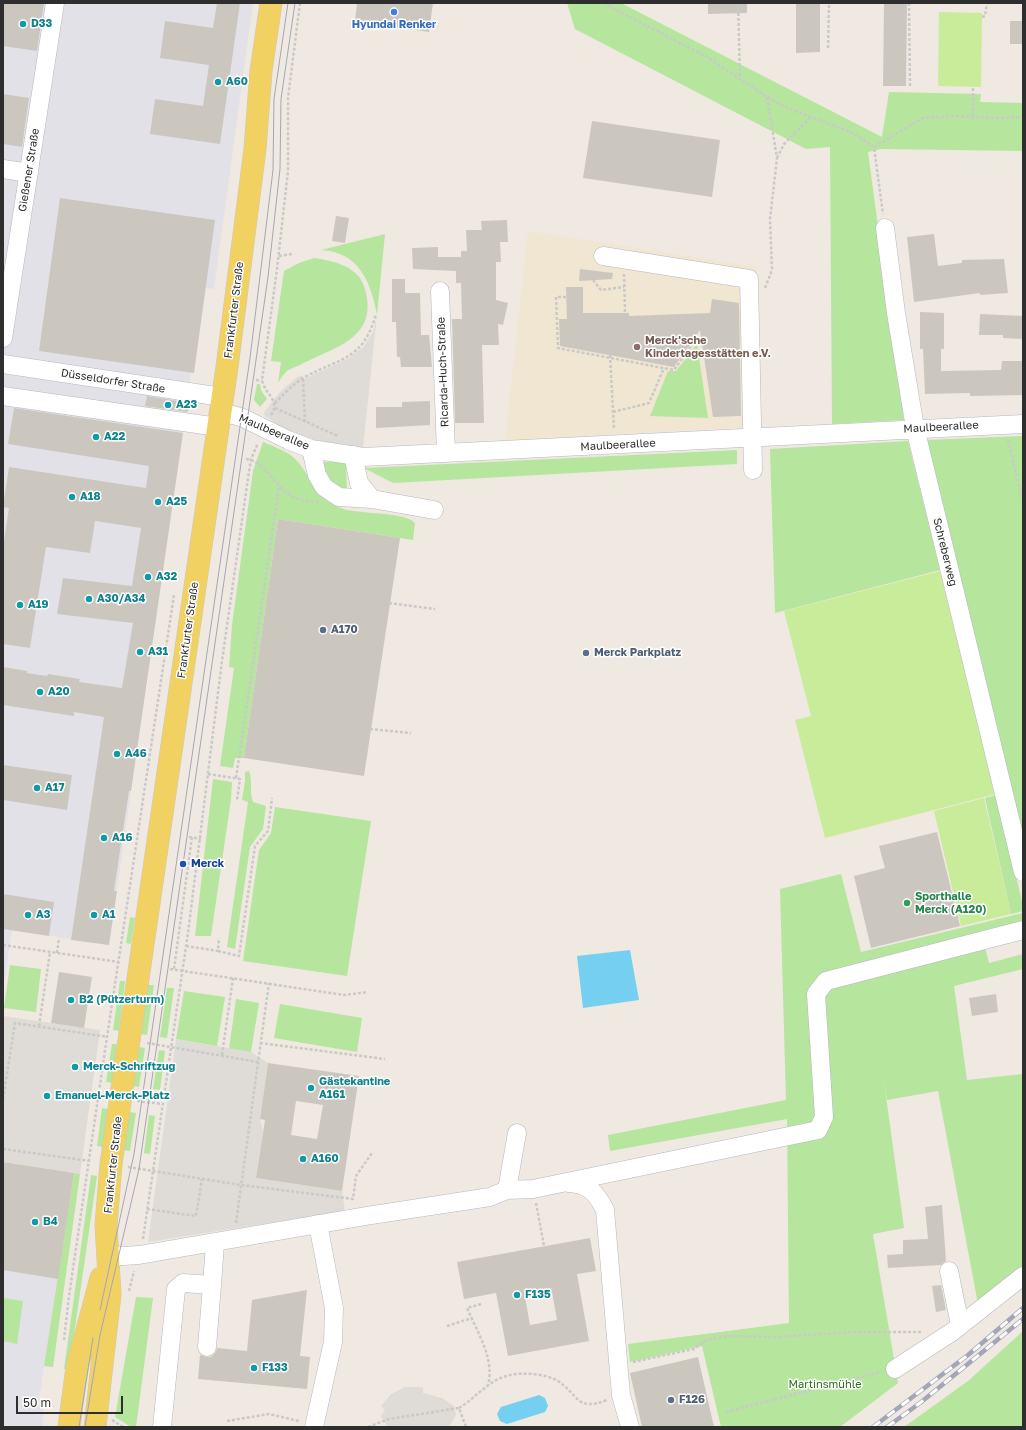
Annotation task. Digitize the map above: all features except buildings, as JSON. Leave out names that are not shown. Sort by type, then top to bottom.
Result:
[{"type":"main road","name":"Frankfurter Straße","points":[[103,1423],[109,1301],[106,1224],[112,1156],[220,412],[255,150],[261,71],[271,3]]},
{"type":"main road","name":"Frankfurter Straße","points":[[69,1427],[77,1366],[107,1257]]},
{"type":"street","name":"Gießener Straße","points":[[3,338],[55,3]]},
{"type":"street","points":[[3,169],[29,173]]},
{"type":"street","name":"Schreberweg","points":[[885,228],[896,313],[914,428],[1023,872]]},
{"type":"street","points":[[603,256],[749,279],[753,470]]},
{"type":"street","name":"Ricarda-Huch-Straße","points":[[440,292],[446,454]]},
{"type":"street","name":"Düsseldorfer Straße","points":[[3,364],[220,412]]},
{"type":"street","points":[[3,396],[220,412]]},
{"type":"street","name":"Maulbeerallee","points":[[220,412],[241,417],[288,440],[311,449],[362,456],[446,454],[914,428],[1023,424]]},
{"type":"street","points":[[311,449],[317,475],[324,487],[339,497],[372,499],[434,510]]},
{"type":"street","points":[[353,455],[358,483],[372,499]]},
{"type":"street","points":[[107,1257],[139,1255],[318,1224],[490,1197],[507,1190],[533,1189],[818,1130],[824,1116],[816,994],[826,981],[1023,930]]},
{"type":"street","points":[[507,1190],[517,1133]]},
{"type":"street","points":[[562,1183],[580,1184],[597,1194],[605,1210],[621,1395],[630,1427]]},
{"type":"street","points":[[315,1426],[332,1342],[334,1308],[318,1224]]},
{"type":"street","points":[[207,1347],[215,1243]]},
{"type":"street","points":[[949,1271],[956,1328]]},
{"type":"street","points":[[895,1369],[956,1328],[1023,1276]]},
{"type":"street","points":[[162,1427],[176,1289],[183,1282],[212,1285]]},
{"type":"path","points":[[269,419],[275,408],[275,403],[265,390],[262,381],[279,256],[288,171],[288,98],[300,3]]},
{"type":"path","points":[[603,3],[707,57],[767,97],[785,107],[853,133],[874,147],[885,228]]},
{"type":"path","points":[[738,3],[740,78]]},
{"type":"path","points":[[828,3],[828,48]]},
{"type":"path","points":[[909,3],[910,86]]},
{"type":"path","points":[[982,16],[985,16],[987,3]]},
{"type":"path","points":[[973,87],[973,116]]},
{"type":"path","points":[[750,309],[763,294],[772,270],[770,219],[777,158],[767,97]]},
{"type":"path","points":[[874,147],[923,118],[973,116],[998,118],[1023,117]]},
{"type":"path","points":[[777,158],[784,144],[811,117]]},
{"type":"path","points":[[279,256],[292,254]]},
{"type":"path","points":[[624,259],[625,313]]},
{"type":"path","points":[[593,280],[601,290],[624,287]]},
{"type":"path","points":[[566,297],[556,297],[558,348],[610,356],[674,370],[693,343],[699,341],[699,339]]},
{"type":"path","points":[[275,403],[303,378],[348,357],[362,346],[371,332],[376,314]]},
{"type":"path","points":[[610,356],[614,445]]},
{"type":"path","points":[[613,412],[649,403],[664,368]]},
{"type":"path","points":[[303,378],[305,422]]},
{"type":"path","points":[[256,380],[262,381]]},
{"type":"path","points":[[275,408],[343,438]]},
{"type":"path","points":[[1004,424],[1023,502]]},
{"type":"path","points":[[143,1242],[152,1171],[172,1047],[202,839],[208,774],[222,661],[251,459],[259,439]]},
{"type":"path","points":[[246,459],[257,461],[279,486],[292,496],[301,500],[331,503],[339,497]]},
{"type":"path","points":[[236,778],[279,486]]},
{"type":"path","points":[[389,603],[435,609]]},
{"type":"path","points":[[370,729],[411,733]]},
{"type":"path","points":[[64,1342],[69,1296],[149,756]]},
{"type":"path","points":[[208,774],[240,779],[237,800]]},
{"type":"path","points":[[186,946],[239,956],[254,846],[268,831],[272,798]]},
{"type":"path","points":[[174,969],[190,837],[202,839]]},
{"type":"path","points":[[57,953],[59,938]]},
{"type":"path","points":[[218,952],[220,938]]},
{"type":"path","points":[[3,945],[119,962]]},
{"type":"path","points":[[39,1026],[50,952]]},
{"type":"path","points":[[170,969],[344,994],[368,992]]},
{"type":"path","points":[[222,1055],[233,978]]},
{"type":"path","points":[[234,1238],[269,983]]},
{"type":"path","points":[[3,1099],[15,1023],[112,1038]]},
{"type":"path","points":[[144,1043],[258,1062]]},
{"type":"path","points":[[260,1043],[385,1059]]},
{"type":"path","points":[[130,1100],[163,1104]]},
{"type":"path","points":[[3,1149],[90,1161]]},
{"type":"path","points":[[126,1167],[241,1185],[352,1199],[356,1176],[372,1153]]},
{"type":"path","points":[[147,1209],[196,1216],[202,1179]]},
{"type":"path","points":[[533,1189],[544,1246]]},
{"type":"path","points":[[128,1295],[134,1273]]},
{"type":"path","points":[[481,1304],[467,1308],[489,1361],[490,1375],[487,1385]]},
{"type":"path","points":[[448,1326],[472,1318]]},
{"type":"path","points":[[619,1366],[694,1349],[706,1340],[728,1336],[778,1337],[852,1332],[956,1328]]},
{"type":"path","points":[[726,1412],[895,1369]]},
{"type":"path","points":[[368,1427],[389,1419],[459,1408],[471,1401],[487,1385],[510,1375],[532,1374],[558,1381],[580,1403],[595,1405],[621,1395]]},
{"type":"path","points":[[459,1408],[466,1427]]},
{"type":"path","points":[[227,1421],[269,1414],[315,1426]]},
{"type":"path","points":[[103,1423],[123,1427]]},
{"type":"shaded area","points":[[3,3],[253,3],[214,289],[203,288],[109,945],[12,930],[3,989]]},
{"type":"shaded area","name":"Merck'sche Kindertagesstätten e.V.","points":[[528,231],[757,267],[761,426],[505,441]]},
{"type":"shaded area","points":[[377,315],[363,448],[324,443],[301,436],[282,428],[263,414],[279,393],[296,378],[302,375],[304,379],[349,358],[363,347],[373,332]]},
{"type":"shaded area","name":"Emanuel-Merck-Platz","points":[[3,1016],[100,1030],[80,1174],[3,1162]]},
{"type":"shaded area","points":[[176,1039],[251,1052],[268,1063],[260,1119],[263,1131],[256,1178],[342,1191],[345,1211],[148,1242]]},
{"type":"shaded area","points":[[3,1162],[74,1173],[38,1406],[44,1407],[42,1427],[3,1427]]},
{"type":"shaded area","points":[[405,1387],[423,1387],[423,1393],[442,1398],[454,1406],[456,1415],[449,1427],[389,1427],[386,1425],[381,1416],[385,1410],[381,1406],[391,1394]]},
{"type":"green space","points":[[567,3],[621,3],[882,137],[889,92],[981,94],[980,102],[1023,103],[1023,151],[881,149],[868,152],[904,420],[832,424],[830,147],[806,149],[575,29]]},
{"type":"green space","points":[[939,12],[982,13],[981,87],[938,86]]},
{"type":"green space","points":[[385,234],[377,315],[367,280],[361,271],[345,256],[334,252],[321,250]]},
{"type":"green space","points":[[314,258],[345,266],[357,275],[362,281],[365,289],[368,306],[366,319],[360,330],[350,339],[326,353],[288,370],[278,383],[281,362],[271,361],[284,271],[299,263]]},
{"type":"green space","points":[[697,344],[708,418],[650,416],[668,371],[676,371]]},
{"type":"green space","points":[[257,384],[260,384],[261,390],[267,399],[260,407],[254,400]]},
{"type":"green space","points":[[1023,436],[1023,843],[925,440]]},
{"type":"green space","points":[[908,441],[940,570],[775,613],[770,449]]},
{"type":"green space","points":[[263,442],[282,450],[295,458],[318,493],[330,503],[338,507],[355,511],[401,517],[409,519],[415,523],[413,540],[278,519],[244,758],[235,758],[233,768],[220,766],[234,668],[229,667],[232,625],[253,471]]},
{"type":"green space","points":[[737,450],[737,464],[393,483],[364,468]]},
{"type":"green space","points":[[321,462],[346,462],[347,493],[337,491],[320,464]]},
{"type":"green space","points":[[940,571],[996,794],[825,838],[795,720],[811,716],[784,611]]},
{"type":"green space","points":[[249,771],[253,802],[266,806],[263,829],[250,847],[235,949],[227,947],[248,802],[242,800],[245,772]]},
{"type":"green space","points":[[213,779],[232,782],[231,799],[211,936],[195,936]]},
{"type":"green space","points":[[996,795],[1023,905],[1023,911],[1011,914],[985,798]]},
{"type":"green space","points":[[984,798],[1011,914],[961,926],[934,811]]},
{"type":"green space","points":[[275,807],[371,821],[347,976],[243,961],[259,850],[271,833]]},
{"type":"green space","name":"Martinsmühle","points":[[841,874],[861,952],[1023,913],[1023,937],[985,947],[989,963],[1023,954],[1023,969],[954,986],[967,1080],[1023,1074],[1023,1269],[978,1304],[938,1091],[887,1100],[883,1074],[904,1228],[873,1234],[898,1383],[840,1427],[721,1427],[702,1346],[630,1362],[628,1344],[789,1323],[787,1119],[610,1151],[608,1135],[786,1100],[780,889]]},
{"type":"green space","points":[[130,917],[135,918],[131,944],[126,943]]},
{"type":"green space","points":[[10,965],[41,969],[36,1012],[4,1008]]},
{"type":"green space","points":[[120,981],[125,981],[119,1031],[113,1030]]},
{"type":"green space","points":[[148,985],[154,985],[147,1035],[140,1034]]},
{"type":"green space","points":[[167,988],[174,988],[167,1038],[160,1037]]},
{"type":"green space","points":[[184,991],[225,997],[217,1046],[176,1039]]},
{"type":"green space","points":[[236,999],[259,1003],[251,1052],[229,1049]]},
{"type":"green space","points":[[280,1004],[362,1018],[357,1052],[274,1038]]},
{"type":"green space","points":[[112,1044],[117,1044],[112,1083],[106,1082]]},
{"type":"green space","points":[[139,1047],[145,1048],[139,1087],[133,1086]]},
{"type":"green space","points":[[159,1050],[165,1051],[160,1090],[153,1089]]},
{"type":"green space","points":[[102,1108],[108,1109],[103,1147],[97,1146]]},
{"type":"green space","points":[[129,1112],[136,1113],[130,1151],[123,1150]]},
{"type":"green space","points":[[149,1115],[155,1116],[150,1154],[144,1153]]},
{"type":"green space","points":[[74,1173],[80,1174],[53,1367],[44,1366]]},
{"type":"green space","points":[[91,1175],[97,1176],[69,1369],[64,1369]]},
{"type":"green space","points":[[136,1297],[153,1298],[136,1427],[131,1427],[115,1417]]},
{"type":"green space","points":[[3,1298],[23,1301],[17,1344],[3,1341]]},
{"type":"green space","points":[[1023,1331],[1023,1427],[904,1427],[968,1381]]},
{"type":"water","points":[[630,950],[639,1000],[583,1008],[577,956]]},
{"type":"water","points":[[539,1395],[545,1398],[548,1406],[545,1412],[507,1424],[500,1421],[497,1414],[501,1407]]},
{"type":"tram line","points":[[100,1310],[134,1154],[250,358],[273,170],[274,99],[288,3]]},
{"type":"tram line","points":[[85,1427],[100,1335],[139,1169],[268,277],[280,169],[281,99],[295,3]]},
{"type":"tram line","points":[[79,1427],[93,1338]]},
{"type":"railway","points":[[873,1427],[968,1355],[1023,1308]]},
{"type":"railway","points":[[887,1427],[920,1403],[1023,1319]]},
{"type":"place","name":"Hyundai Renker","points":[[394,12]]},
{"type":"place","name":"D33","points":[[23,24]]},
{"type":"place","name":"A60","points":[[218,82]]},
{"type":"place","name":"Merck'sche Kindertagesstätten e.V.","points":[[637,347]]},
{"type":"place","name":"A23","points":[[168,405]]},
{"type":"place","name":"A22","points":[[96,437]]},
{"type":"place","name":"A18","points":[[72,497]]},
{"type":"place","name":"A25","points":[[158,502]]},
{"type":"place","name":"A32","points":[[148,577]]},
{"type":"place","name":"A30/A34","points":[[89,599]]},
{"type":"place","name":"A19","points":[[20,605]]},
{"type":"place","name":"A170","points":[[323,630]]},
{"type":"place","name":"A31","points":[[140,652]]},
{"type":"place","name":"Merck Parkplatz","points":[[586,653]]},
{"type":"place","name":"A20","points":[[40,692]]},
{"type":"place","name":"A46","points":[[117,754]]},
{"type":"place","name":"A17","points":[[37,788]]},
{"type":"place","name":"A16","points":[[104,838]]},
{"type":"place","name":"Merck","points":[[183,864]]},
{"type":"place","name":"Sporthalle Merck (A120)","points":[[907,903]]},
{"type":"place","name":"A3","points":[[28,915]]},
{"type":"place","name":"A1","points":[[94,915]]},
{"type":"place","name":"B2 (Pützerturm)","points":[[71,1000]]},
{"type":"place","name":"Merck-Schriftzug","points":[[75,1067]]},
{"type":"place","name":"Gästekantine A161","points":[[311,1088]]},
{"type":"place","name":"Emanuel-Merck-Platz","points":[[47,1096]]},
{"type":"place","name":"A160","points":[[303,1159]]},
{"type":"place","name":"B4","points":[[35,1222]]},
{"type":"place","name":"F135","points":[[517,1295]]},
{"type":"place","name":"F133","points":[[254,1368]]},
{"type":"place","name":"F126","points":[[671,1400]]}]
